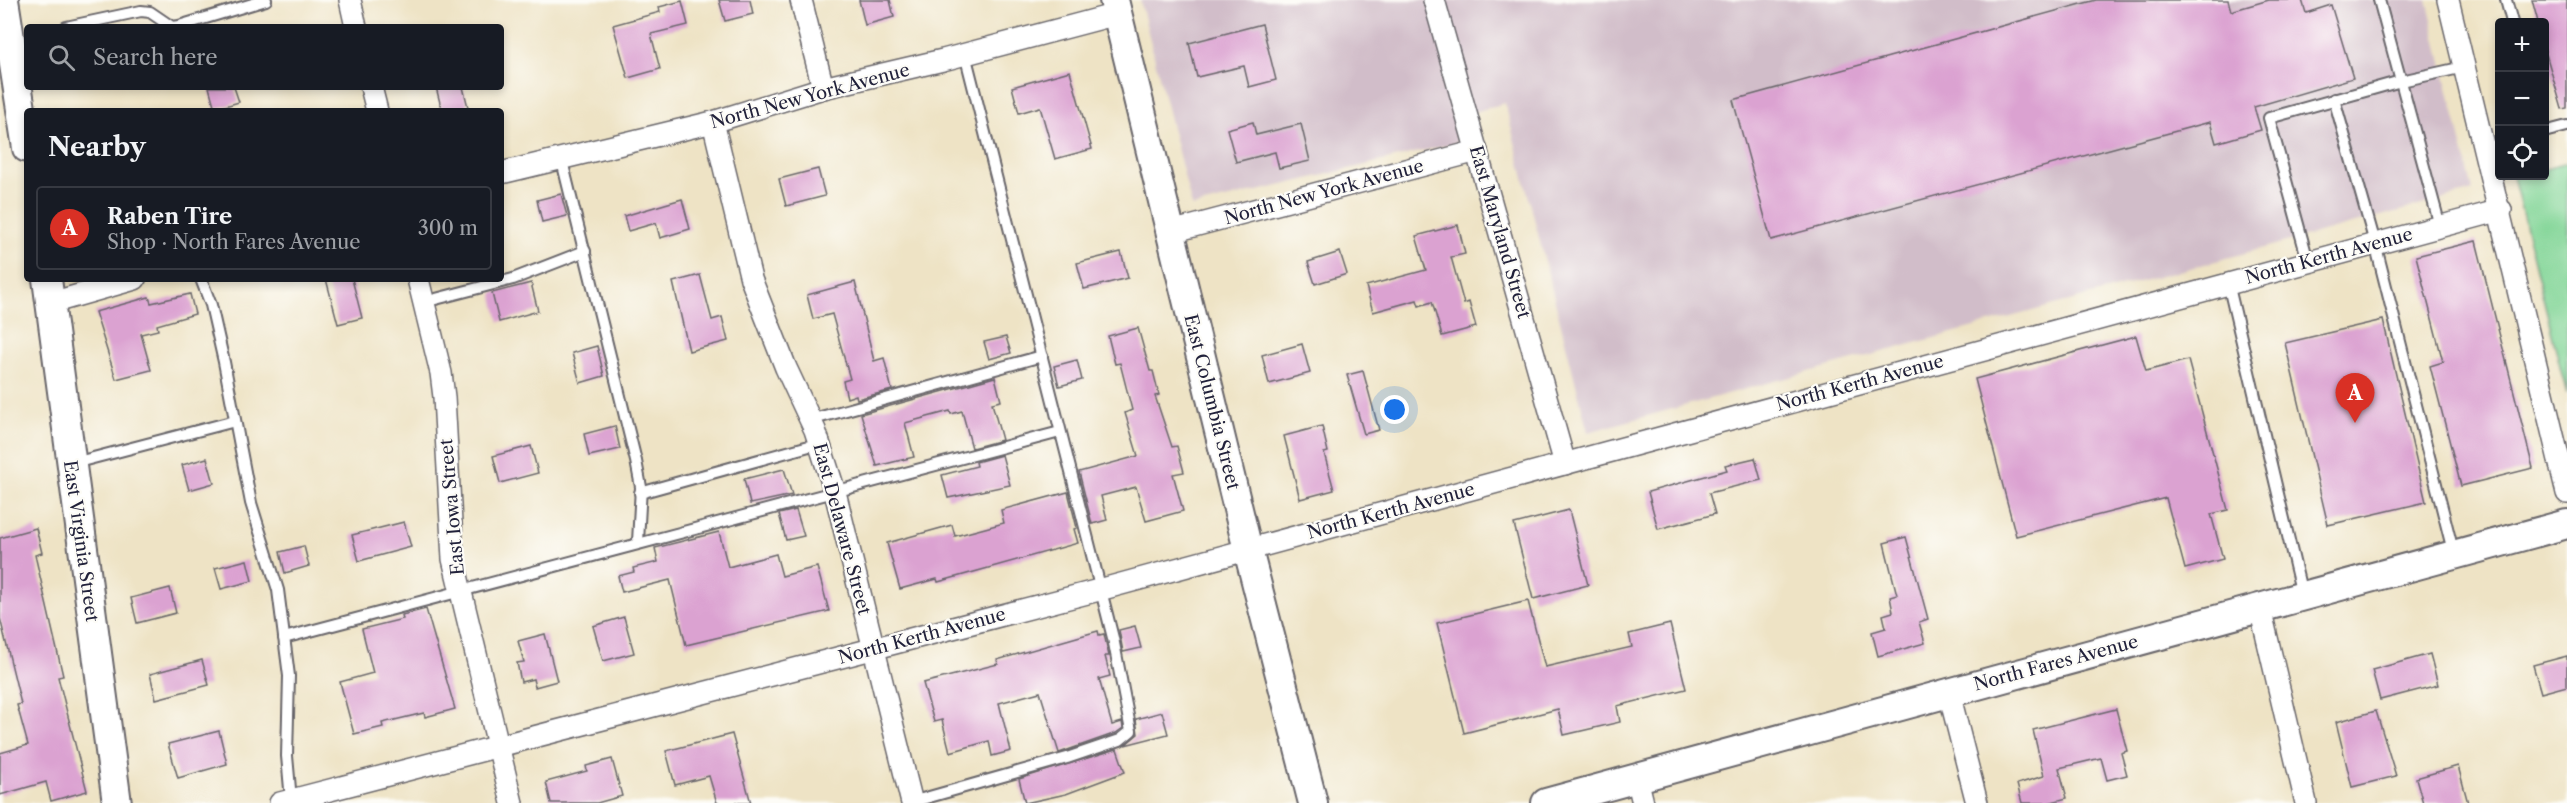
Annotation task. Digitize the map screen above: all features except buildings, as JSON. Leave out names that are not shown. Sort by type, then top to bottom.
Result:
[{"type":"main road","points":[[4,0],[15,39],[24,121]]},
{"type":"main road","name":"East Columbia Street","points":[[1115,7],[1248,550],[1313,803]]},
{"type":"main road","name":"East Virginia Street","points":[[49,291],[117,803]]},
{"type":"main road","name":"North Fares Avenue","points":[[1546,803],[1640,790],[1949,693],[2567,524]]},
{"type":"street","points":[[350,0],[355,24]]},
{"type":"street","points":[[801,0],[823,88]]},
{"type":"street","name":"East Maryland Street","points":[[1434,0],[1565,464]]},
{"type":"street","points":[[2448,0],[2464,67],[2492,146],[2500,210],[2567,493]]},
{"type":"street","name":"North New York Avenue","points":[[504,172],[713,122],[823,88],[965,54],[1115,7]]},
{"type":"street","points":[[372,90],[376,108]]},
{"type":"street","name":"East Delaware Street","points":[[713,122],[755,290],[820,443],[835,492],[910,803]]},
{"type":"street","name":"North New York Avenue","points":[[1171,232],[1477,151]]},
{"type":"street","name":"North Kerth Avenue","points":[[284,802],[1099,590],[2500,210]]},
{"type":"street","points":[[49,291],[114,282]]},
{"type":"street","name":"East Iowa Street","points":[[419,282],[444,397],[453,559],[512,803]]},
{"type":"street","points":[[2260,608],[2306,803]]},
{"type":"street","points":[[1949,693],[1977,803]]},
{"type":"lane","points":[[186,24],[266,0]]},
{"type":"lane","points":[[2379,0],[2439,226]]},
{"type":"lane","points":[[2506,0],[2511,18]]},
{"type":"lane","points":[[79,24],[134,11],[150,12],[165,24]]},
{"type":"lane","points":[[910,803],[1067,758],[1120,740],[1131,731],[1113,638],[965,54]]},
{"type":"lane","points":[[2308,261],[2269,118],[2400,81],[2464,67]]},
{"type":"lane","points":[[2334,99],[2375,243],[2454,555]]},
{"type":"lane","points":[[2549,131],[2567,126]]},
{"type":"lane","points":[[561,157],[636,461],[640,493],[638,542]]},
{"type":"lane","points":[[504,281],[585,252]]},
{"type":"lane","points":[[202,282],[211,305],[250,503],[279,590],[289,676],[284,802]]},
{"type":"lane","points":[[424,302],[501,282]]},
{"type":"lane","points":[[2228,283],[2302,596]]},
{"type":"lane","points":[[810,420],[1042,356]]},
{"type":"lane","points":[[71,464],[235,421]]},
{"type":"lane","points":[[284,638],[638,542],[1060,432]]},
{"type":"lane","points":[[640,493],[820,443]]},
{"type":"shaded area","points":[[1140,0],[2427,0],[2473,191],[1588,432],[1505,103],[1467,114],[1456,143],[1192,207]]},
{"type":"green space","points":[[2567,163],[2567,394],[2514,180],[2549,180],[2549,168]]},
{"type":"place","name":"Raben Tire","points":[[2355,423]]}]
